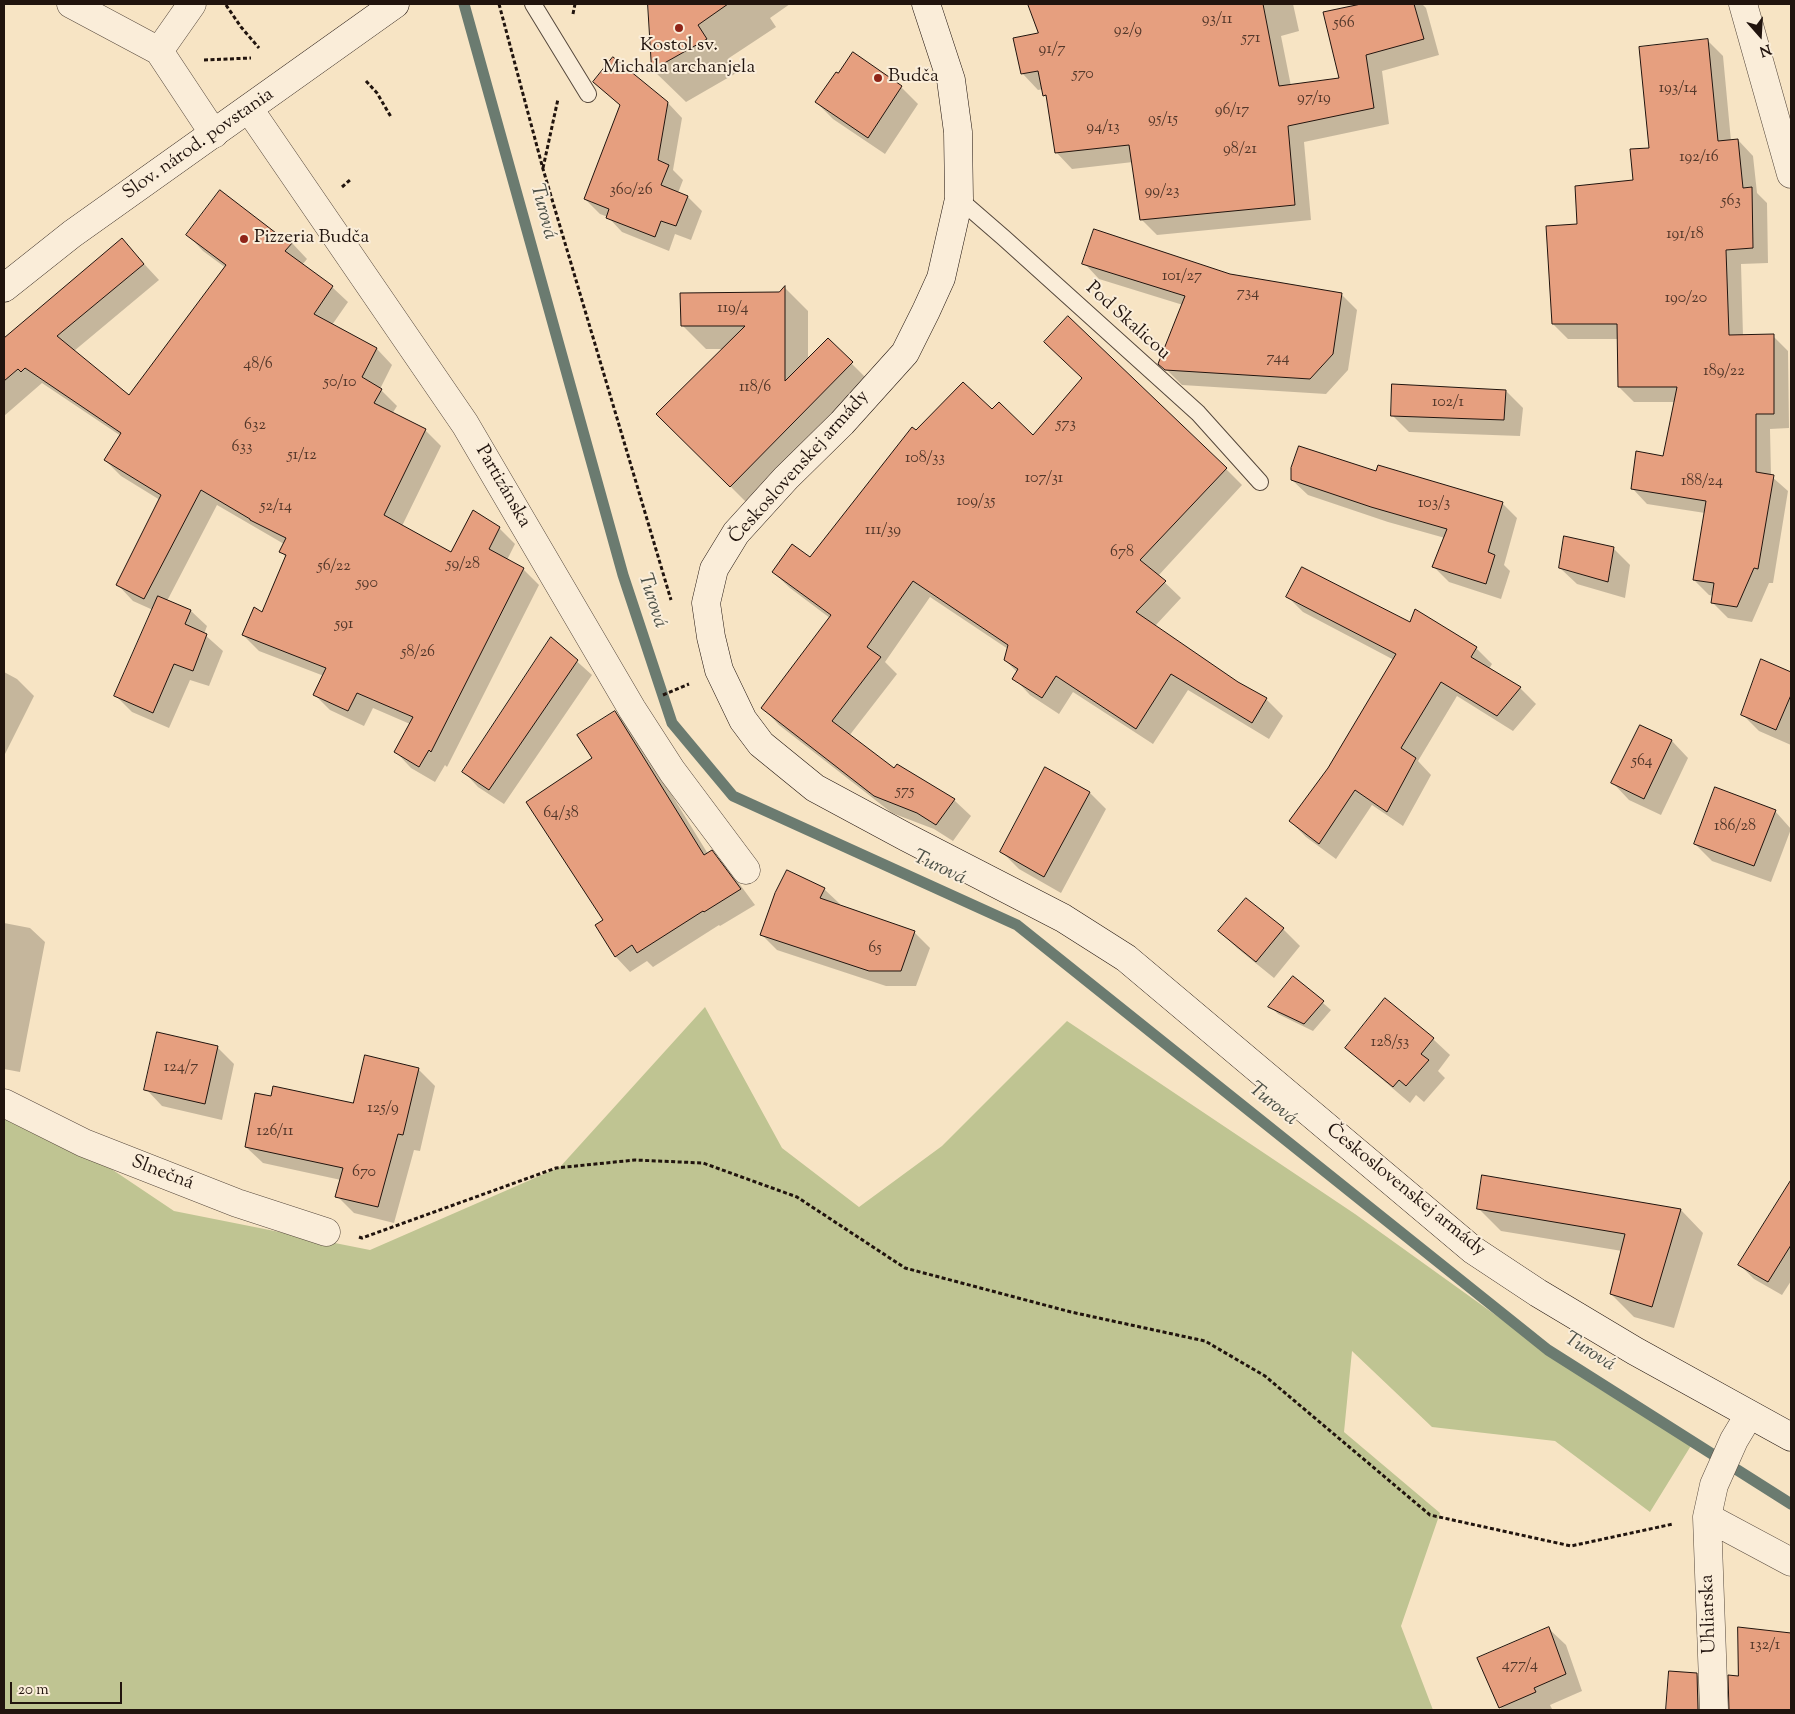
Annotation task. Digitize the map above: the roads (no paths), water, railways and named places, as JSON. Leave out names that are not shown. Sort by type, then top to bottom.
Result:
[{"type":"street","points":[[72,4],[159,51],[214,134]]},
{"type":"street","points":[[159,51],[192,4]]},
{"type":"street","name":"Slov. národ. povstania","points":[[4,288],[72,234],[395,4]]},
{"type":"street","name":"Československej armády","points":[[926,4],[951,80],[958,132],[959,199],[941,278],[905,352],[842,423],[786,478],[736,533],[714,569],[706,603],[711,637],[719,670],[743,720],[761,744],[815,788],[1063,918],[1126,958],[1473,1250],[1546,1298],[1749,1415],[1791,1437]]},
{"type":"street","points":[[1743,4],[1791,174]]},
{"type":"street","name":"Partizánska","points":[[250,109],[465,424],[632,709],[672,770],[746,870]]},
{"type":"street","name":"Slnečná","points":[[4,1103],[84,1144],[237,1203],[326,1232]]},
{"type":"street","name":"Uhliarska","points":[[1714,1710],[1707,1517],[1714,1485],[1734,1440],[1749,1415]]},
{"type":"street","points":[[1707,1517],[1791,1562]]},
{"type":"lane","points":[[533,4],[588,94]]},
{"type":"lane","name":"Pod Skalicou","points":[[959,199],[1198,413],[1260,482]]},
{"type":"waterway","name":"Turová","points":[[464,4],[623,575],[672,723],[733,796],[1017,925],[1548,1350],[1791,1504]]},
{"type":"place","name":"Kostol sv. Michala archanjela","points":[[679,28]]},
{"type":"place","name":"Budča","points":[[878,78]]},
{"type":"place","name":"Pizzeria Budča","points":[[244,239]]}]
